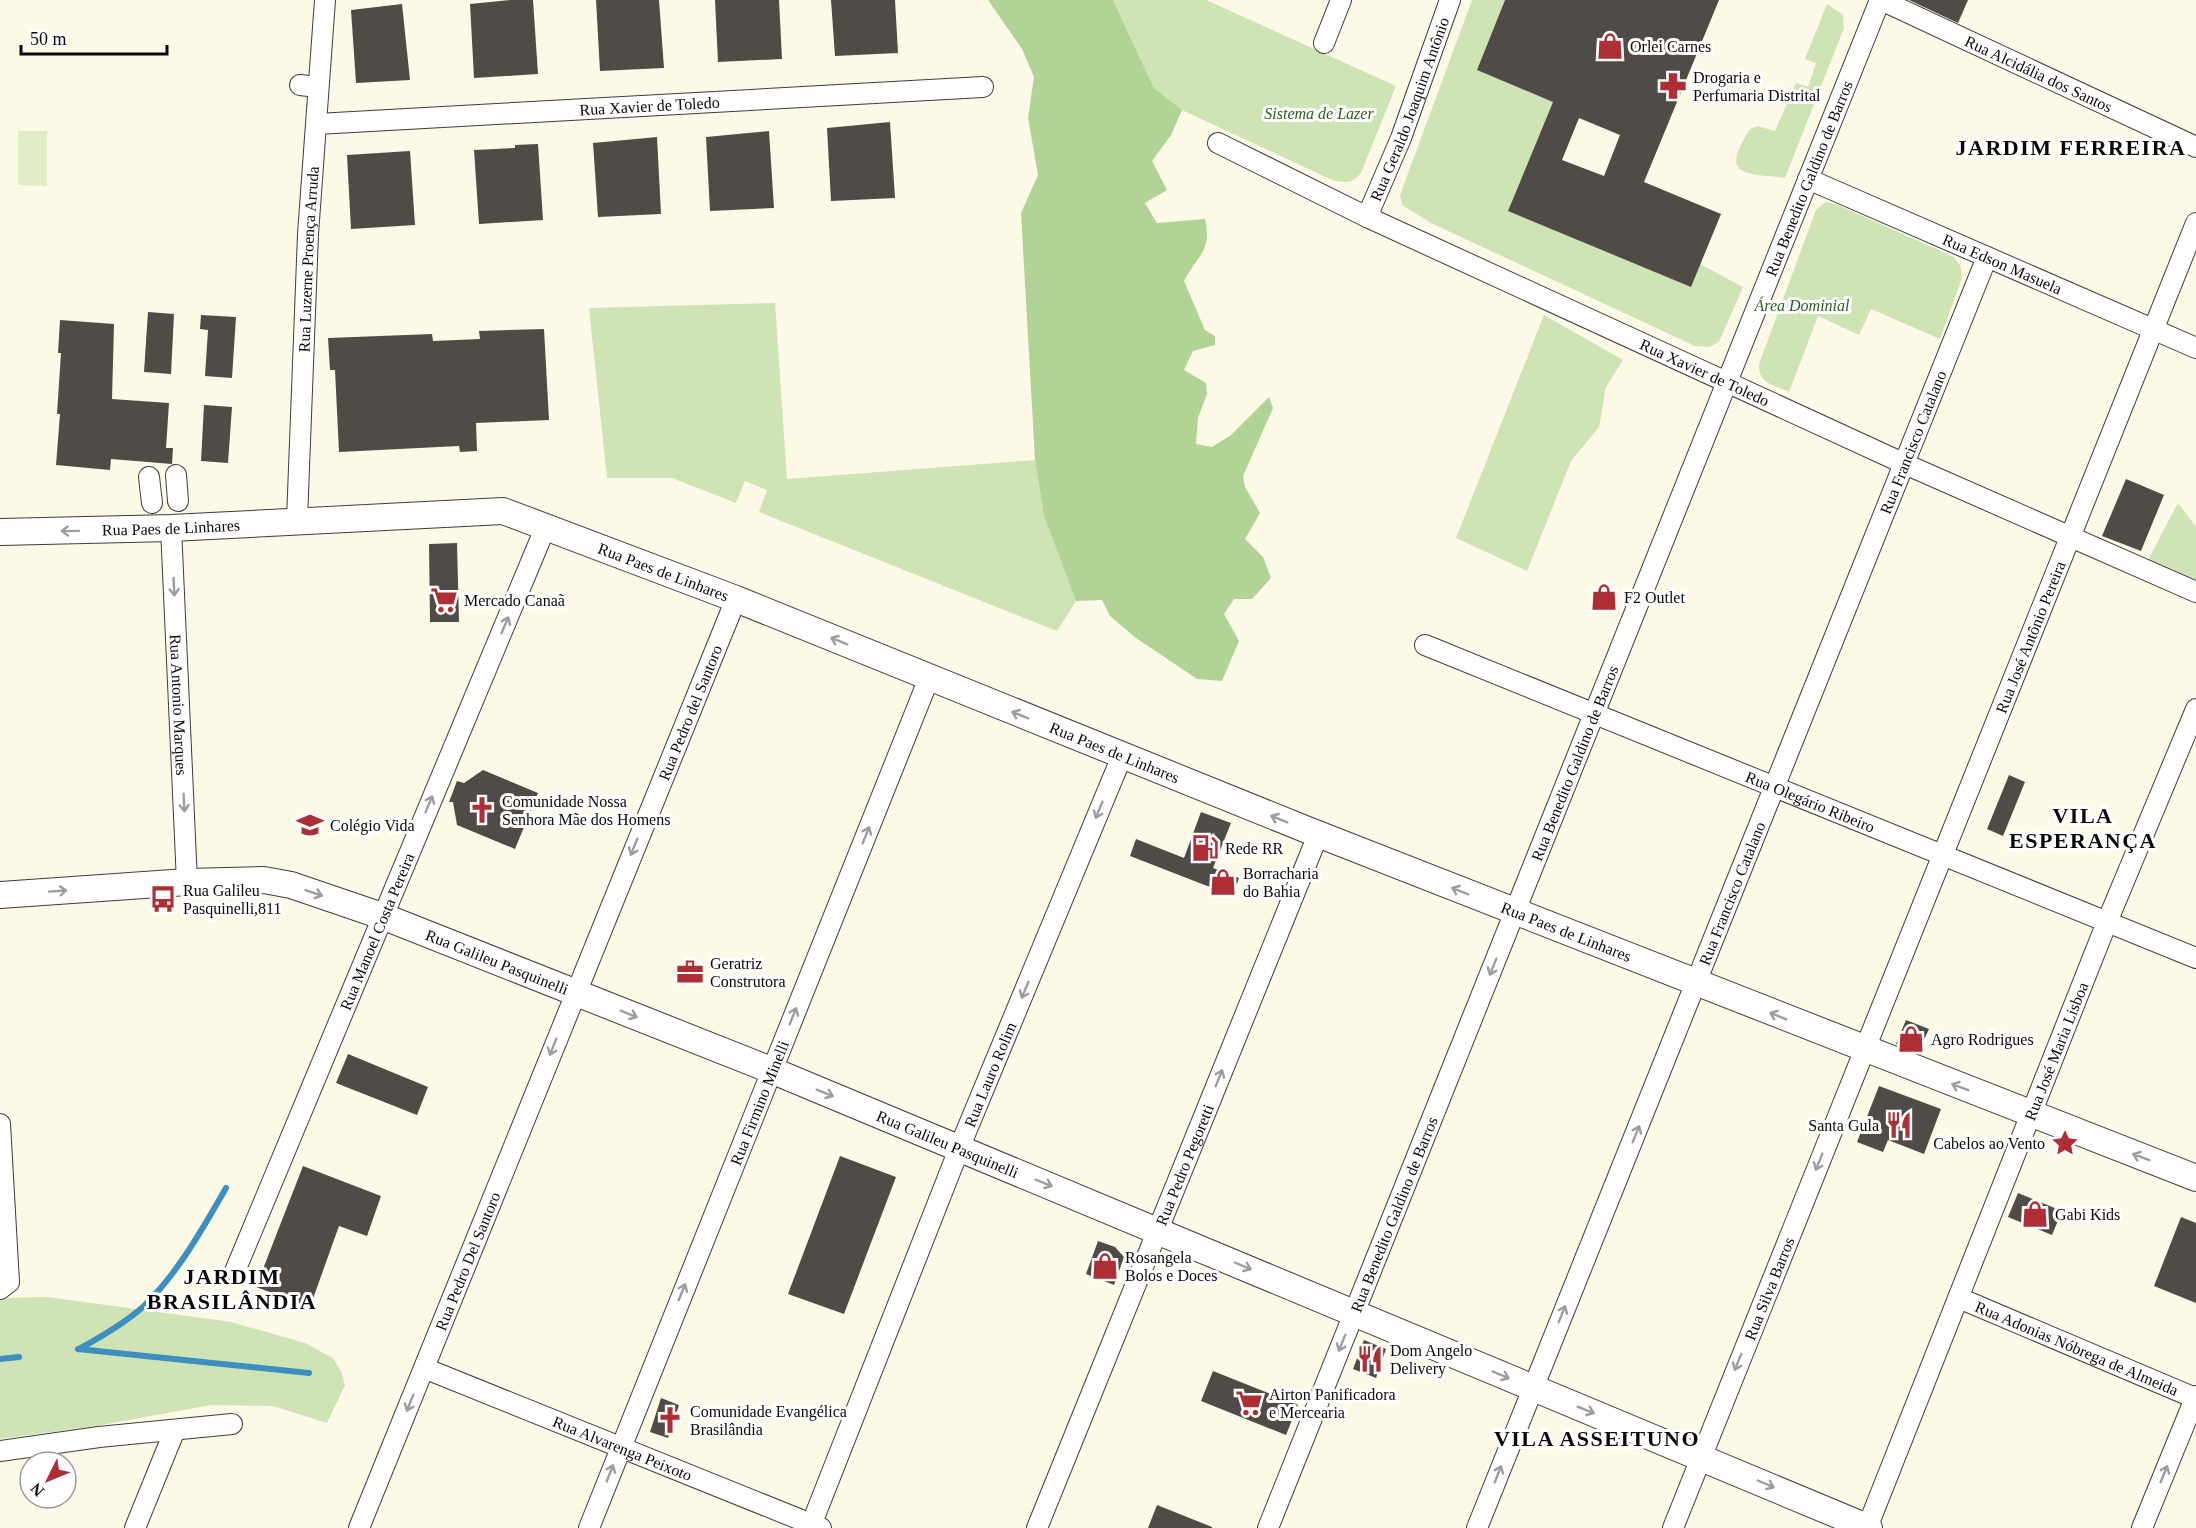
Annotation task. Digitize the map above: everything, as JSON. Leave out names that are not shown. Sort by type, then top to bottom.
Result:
[{"type":"street","name":"Rua Luzerne Proença Arruda","points":[[297,520],[300,233],[317,124],[309,86],[325,0]]},
{"type":"street","points":[[1324,43],[1341,0]]},
{"type":"street","name":"Rua Geraldo Joaquim Antônio","points":[[1367,217],[1401,138],[1450,0]]},
{"type":"street","name":"Rua Alcidália dos Santos","points":[[1881,0],[2196,147]]},
{"type":"street","name":"Rua Benedito Galdino de Barros","points":[[1268,1528],[1881,0]]},
{"type":"street","name":"Rua Xavier de Toledo","points":[[317,124],[983,87]]},
{"type":"street","name":"Rua Xavier de Toledo","points":[[1218,143],[1367,217],[1905,464],[2196,592]]},
{"type":"street","name":"Rua Edson Masuela","points":[[1808,179],[2196,348]]},
{"type":"street","name":"Rua José Antônio Pereira","points":[[1864,1049],[2196,223]]},
{"type":"street","name":"Rua Francisco Catalano","points":[[1477,1528],[1698,984],[1987,257]]},
{"type":"street","points":[[176,475],[178,501]]},
{"type":"street","points":[[149,477],[152,503]]},
{"type":"street","name":"Rua Paes de Linhares","points":[[0,532],[171,528],[503,511],[546,525],[736,599],[1318,835],[2196,1178]]},
{"type":"street","name":"Rua Manoel Costa Pereira","points":[[235,1271],[546,525]]},
{"type":"street","name":"Rua Antonio Marques","points":[[171,528],[187,882]]},
{"type":"street","name":"Rua Pedro del Santoro","points":[[574,993],[736,599]]},
{"type":"street","name":"Rua Olegário Ribeiro","points":[[1425,645],[2196,958]]},
{"type":"street","name":"Rua Firmino Minelli","points":[[589,1528],[929,678]]},
{"type":"street","name":"Rua José Maria Lisboa","points":[[1868,1528],[2107,922],[2196,709]]},
{"type":"street","name":"Rua Lauro Rolim","points":[[814,1527],[960,1148],[1122,756]]},
{"type":"street","name":"Rua Pedro Pegoretti","points":[[1037,1528],[1318,835]]},
{"type":"street","name":"Rua Galileu Pasquinelli","points":[[0,895],[187,882],[264,880],[291,885],[382,916],[771,1070],[1532,1388],[1701,1456],[1868,1528]]},
{"type":"street","name":"Rua Pedro Del Santoro","points":[[359,1528],[574,993]]},
{"type":"street","name":"Rua Silva Barros","points":[[1673,1528],[1864,1049]]},
{"type":"street","points":[[0,1124],[4,1286]]},
{"type":"street","name":"Rua Adonias Nóbrega de Almeida","points":[[1959,1298],[2196,1397]]},
{"type":"street","name":"Rua Alvarenga Peixoto","points":[[424,1368],[814,1527]]},
{"type":"street","points":[[2142,1528],[2196,1397]]},
{"type":"street","points":[[0,1451],[99,1437],[174,1432],[232,1424]]},
{"type":"street","points":[[135,1528],[174,1432]]},
{"type":"green space","points":[[988,0],[1113,0],[1154,88],[1182,110],[1171,135],[1152,161],[1167,190],[1145,203],[1157,223],[1205,219],[1207,239],[1205,246],[1184,281],[1205,330],[1215,336],[1215,345],[1193,351],[1184,370],[1206,383],[1207,394],[1198,418],[1196,444],[1212,447],[1231,435],[1269,397],[1273,408],[1243,476],[1245,487],[1260,513],[1245,539],[1263,557],[1271,578],[1252,599],[1234,599],[1224,614],[1239,641],[1222,681],[1197,679],[1136,638],[1110,616],[1102,600],[1076,601],[1044,516],[1035,460],[1021,213],[1038,175],[1028,118],[1034,77],[1022,49]]},
{"type":"green space","name":"Sistema de Lazer","points":[[1113,0],[1206,0],[1396,86],[1361,173],[1348,182],[1332,180],[1182,110],[1154,88]]},
{"type":"green space","points":[[1472,0],[1505,0],[1477,70],[1553,102],[1508,211],[1700,264],[1743,287],[1719,342],[1709,347],[1695,346],[1431,223],[1402,205],[1400,195]]},
{"type":"green space","points":[[1827,4],[1843,15],[1844,28],[1785,178],[1747,173],[1737,164],[1737,156],[1750,129],[1758,126],[1775,131],[1796,83],[1808,87],[1816,63],[1805,59]]},
{"type":"green space","points":[[18,131],[47,131],[47,186],[18,185]]},
{"type":"green space","name":"Área Dominial","points":[[1825,202],[1838,205],[1954,257],[1961,267],[1962,278],[1940,339],[1871,309],[1859,335],[1818,316],[1789,392],[1764,379],[1759,370],[1759,364],[1816,210]]},
{"type":"green space","points":[[775,303],[787,479],[1035,460],[1044,516],[1076,601],[1057,631],[759,512],[767,490],[745,481],[736,503],[672,478],[607,478],[589,308]]},
{"type":"green space","points":[[1544,315],[1623,360],[1606,387],[1599,427],[1571,461],[1527,571],[1456,538]]},
{"type":"green space","points":[[2178,503],[2196,527],[2196,582],[2148,560]]},
{"type":"green space","points":[[48,1297],[231,1322],[305,1343],[333,1358],[341,1371],[345,1385],[327,1423],[273,1406],[211,1405],[96,1426],[0,1439],[0,1298]]},
{"type":"building","points":[[533,0],[538,74],[474,78],[470,4]]},
{"type":"building","points":[[596,0],[659,0],[664,68],[600,71]]},
{"type":"building","points":[[715,0],[779,0],[782,59],[718,62]]},
{"type":"building","points":[[831,0],[895,0],[898,53],[835,56]]},
{"type":"building","points":[[1505,0],[1719,0],[1644,182],[1721,214],[1691,287],[1508,211],[1553,102],[1477,70]],"holes":[[[1579,118],[1620,135],[1604,176],[1562,160]]]},
{"type":"building","points":[[1909,0],[1968,0],[1958,23]]},
{"type":"building","points":[[402,4],[410,80],[356,83],[351,10]]},
{"type":"building","points":[[890,122],[895,198],[831,201],[827,128]]},
{"type":"building","points":[[769,131],[774,208],[710,211],[706,137]]},
{"type":"building","points":[[657,137],[661,214],[598,217],[593,143]]},
{"type":"building","points":[[538,144],[543,220],[479,224],[474,150],[515,148],[515,145]]},
{"type":"building","points":[[410,151],[415,225],[351,229],[347,155]]},
{"type":"building","points":[[148,312],[174,314],[171,374],[144,372]]},
{"type":"building","points":[[201,315],[236,317],[232,378],[205,376],[208,330],[200,329]]},
{"type":"building","points":[[60,320],[114,324],[112,399],[169,403],[166,448],[173,448],[172,464],[111,459],[110,470],[56,465],[60,414],[57,414],[61,353],[58,353]]},
{"type":"building","points":[[544,329],[549,420],[476,423],[477,451],[460,452],[459,446],[339,452],[335,370],[330,370],[328,338],[432,334],[433,341],[480,339],[479,331]]},
{"type":"building","points":[[204,405],[232,407],[228,463],[201,461]]},
{"type":"building","points":[[2126,479],[2164,495],[2141,551],[2102,536]]},
{"type":"building","name":"Mercado Canaã","points":[[457,543],[459,622],[430,622],[429,544]]},
{"type":"building","name":"Comunidade Nossa Senhora Mãe dos Homens","points":[[483,770],[538,793],[515,849],[457,825],[453,802],[449,802],[457,781],[464,783]]},
{"type":"building","points":[[2009,775],[2025,782],[2003,836],[1987,829]]},
{"type":"building","name":"Rede RR","points":[[1201,812],[1231,823],[1213,868],[1239,878],[1233,896],[1130,856],[1136,839],[1184,858]]},
{"type":"building","name":"Agro Rodrigues","points":[[1906,1020],[1929,1029],[1918,1053],[1896,1044]]},
{"type":"building","points":[[348,1054],[428,1087],[417,1115],[336,1083]]},
{"type":"building","name":"Santa Gula","points":[[1879,1086],[1941,1109],[1924,1154],[1888,1140],[1883,1152],[1857,1142]]},
{"type":"building","points":[[840,1156],[896,1177],[844,1314],[788,1294]]},
{"type":"building","points":[[303,1166],[381,1196],[367,1236],[339,1226],[310,1307],[256,1287]]},
{"type":"building","name":"Gabi Kids","points":[[2018,1193],[2062,1211],[2052,1235],[2008,1217]]},
{"type":"building","points":[[2181,1217],[2196,1223],[2196,1303],[2154,1286]]},
{"type":"building","name":"Rosangela Bolos e Doces","points":[[1098,1241],[1115,1247],[1124,1257],[1114,1285],[1086,1274]]},
{"type":"building","name":"Dom Angelo Delivery","points":[[1364,1340],[1386,1349],[1376,1378],[1353,1369]]},
{"type":"building","name":"Airton Panificadora e Mercearia","points":[[1213,1371],[1298,1405],[1286,1435],[1201,1401]]},
{"type":"building","points":[[661,1398],[679,1405],[668,1438],[650,1432]]},
{"type":"building","points":[[1157,1505],[1212,1527],[1212,1528],[1148,1528]]},
{"type":"waterway","points":[[79,1349],[129,1318],[156,1293],[189,1250],[226,1188]]},
{"type":"waterway","points":[[78,1349],[309,1373]]},
{"type":"waterway","points":[[0,1359],[19,1357]]},
{"type":"place","name":"Orlei Carnes","points":[[1610,46]]},
{"type":"place","name":"Drogaria e Perfumaria Distrital","points":[[1673,86]]},
{"type":"place","name":"F2 Outlet","points":[[1604,597]]},
{"type":"place","name":"Mercado Canaã","points":[[444,600]]},
{"type":"place","name":"Comunidade Nossa Senhora Mãe dos Homens","points":[[482,810]]},
{"type":"place","name":"Colégio Vida","points":[[310,825]]},
{"type":"place","name":"Rede RR","points":[[1205,848]]},
{"type":"place","name":"Borracharia do Bahia","points":[[1223,882]]},
{"type":"place","name":"Rua Galileu Pasquinelli,811","points":[[163,899]]},
{"type":"place","name":"Geratriz Construtora","points":[[690,972]]},
{"type":"place","name":"Agro Rodrigues","points":[[1911,1039]]},
{"type":"place","name":"Santa Gula","points":[[1899,1125]]},
{"type":"place","name":"Cabelos ao Vento","points":[[2065,1143]]},
{"type":"place","name":"Gabi Kids","points":[[2035,1214]]},
{"type":"place","name":"Rosangela Bolos e Doces","points":[[1105,1266]]},
{"type":"place","name":"Dom Angelo Delivery","points":[[1370,1359]]},
{"type":"place","name":"Airton Panificadora e Mercearia","points":[[1249,1403]]},
{"type":"place","name":"Comunidade Evangélica Brasilândia","points":[[670,1420]]},
{"type":"district","name":"JARDIM FERREIRA","points":[[2071,147]]},
{"type":"district","name":"VILA ESPERANÇA","points":[[2083,828]]},
{"type":"district","name":"JARDIM BRASILÂNDIA","points":[[232,1288]]},
{"type":"district","name":"VILA ASSEITUNO","points":[[1597,1438]]}]
